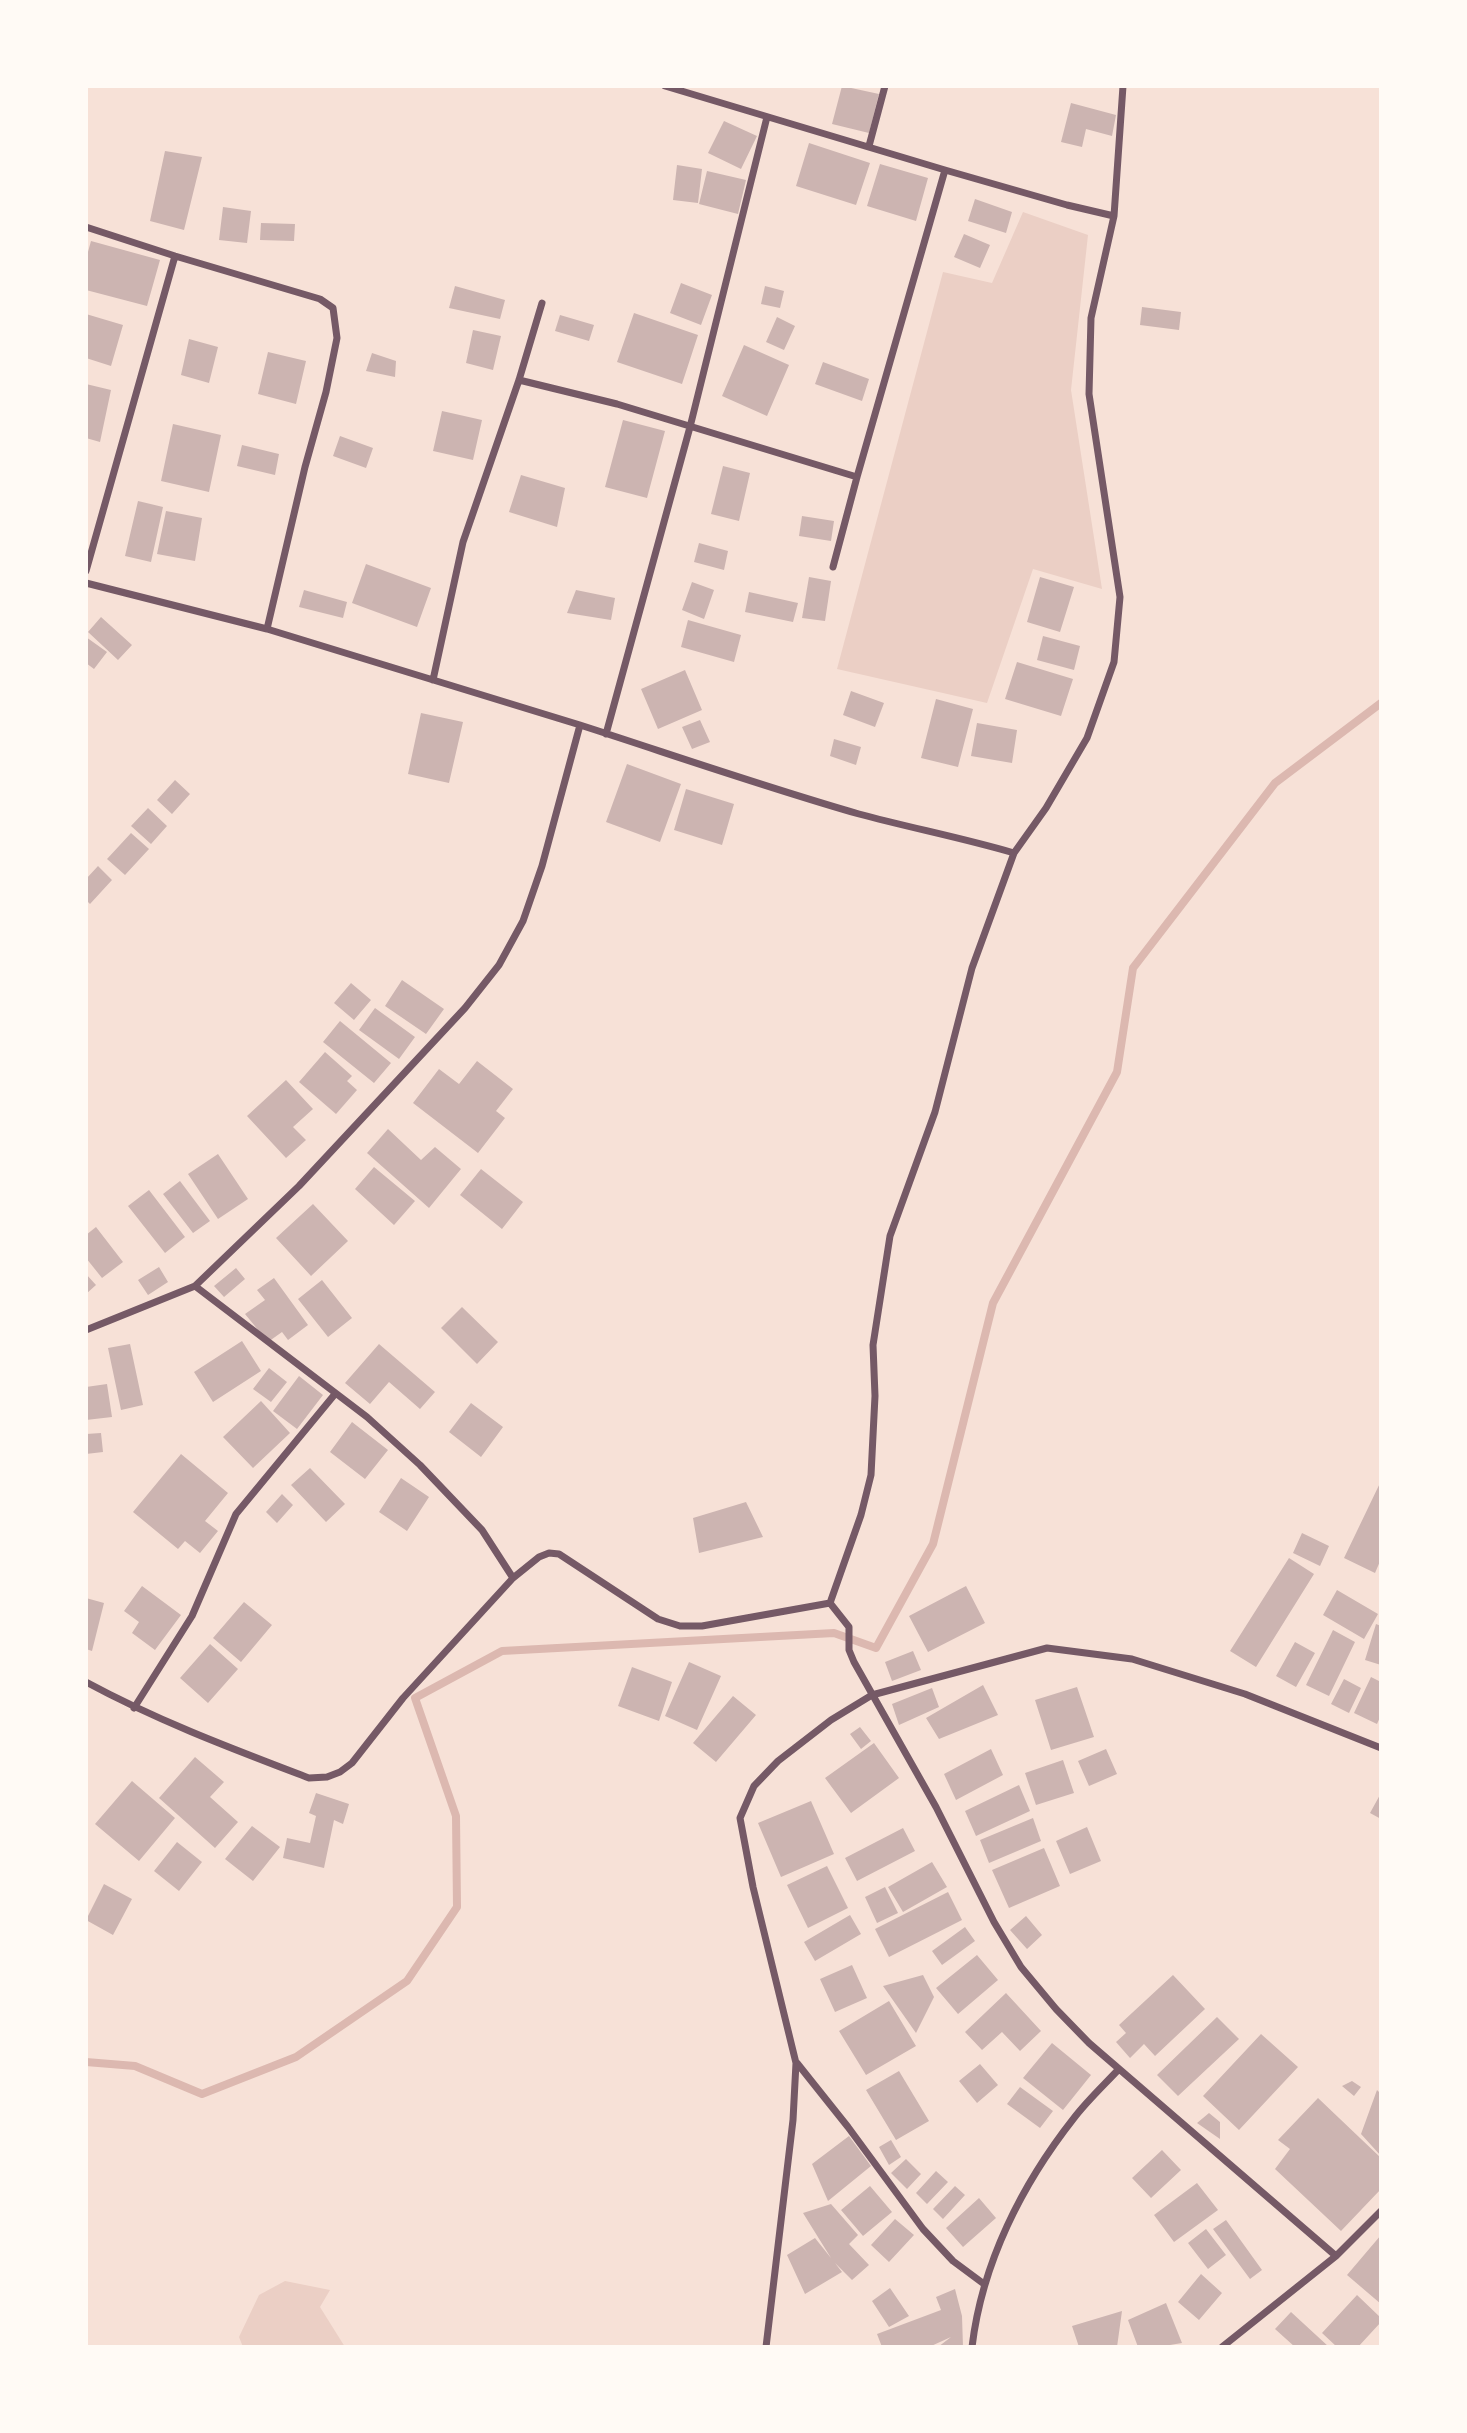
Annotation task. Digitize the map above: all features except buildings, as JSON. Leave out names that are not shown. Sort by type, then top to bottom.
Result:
[{"type":"street","points":[[666,86],[946,170],[1114,216]]},
{"type":"street","points":[[869,146],[885,86]]},
{"type":"street","points":[[831,1603],[861,1515],[871,1475],[875,1396],[873,1345],[890,1236],[935,1112],[972,968],[1014,853],[1046,808],[1087,738],[1114,662],[1120,597],[1089,394],[1091,318],[1114,216],[1123,86]]},
{"type":"street","points":[[606,734],[690,427],[767,117]]},
{"type":"street","points":[[834,567],[857,477],[946,170]]},
{"type":"street","points":[[86,227],[320,299],[333,308],[337,338],[329,379],[304,467],[267,629]]},
{"type":"street","points":[[86,570],[175,256]]},
{"type":"street","points":[[433,680],[463,542],[519,380],[542,303]]},
{"type":"street","points":[[519,380],[617,404],[857,477]]},
{"type":"street","points":[[86,583],[267,629],[580,725],[815,801],[1014,853]]},
{"type":"street","points":[[86,1330],[195,1286],[299,1186],[465,1008],[499,965],[523,921],[542,866],[580,725]]},
{"type":"street","points":[[195,1286],[367,1417],[420,1465],[482,1530],[513,1578]]},
{"type":"street","points":[[134,1708],[192,1616],[236,1514],[335,1394]]},
{"type":"street","points":[[86,1682],[134,1708],[198,1736],[309,1778],[327,1777],[352,1763],[403,1698],[513,1578],[539,1557],[549,1553],[559,1554],[658,1619],[680,1626],[702,1626],[831,1603]]},
{"type":"street","points":[[831,1603],[849,1627],[849,1650],[872,1695],[936,1807],[994,1922],[1021,1967],[1056,2009],[1118,2070],[1336,2256]]},
{"type":"street","points":[[766,2347],[793,2120],[796,2063],[752,1887],[740,1818],[754,1786],[778,1760],[831,1720],[872,1695],[1047,1648],[1132,1659],[1245,1694],[1381,1748]]},
{"type":"street","points":[[796,2063],[848,2127],[923,2229],[953,2260],[984,2284]]},
{"type":"street","points":[[972,2347],[976,2313],[984,2284],[1012,2214],[1043,2160],[1075,2116],[1118,2070]]},
{"type":"street","points":[[1222,2347],[1336,2256],[1381,2211]]},
{"type":"shaded area","points":[[1023,212],[1088,235],[1071,390],[1102,589],[1033,569],[987,703],[837,669],[943,272],[992,283]]},
{"type":"shaded area","points":[[285,2281],[330,2290],[320,2307],[345,2347],[243,2347],[239,2337],[259,2295]]},
{"type":"waterway","points":[[86,2062],[135,2066],[202,2094],[296,2057],[407,1981],[457,1907],[456,1816],[415,1698],[502,1651],[834,1633],[876,1648],[933,1544],[993,1303],[1117,1072],[1133,968],[1275,783],[1381,703]]}]
